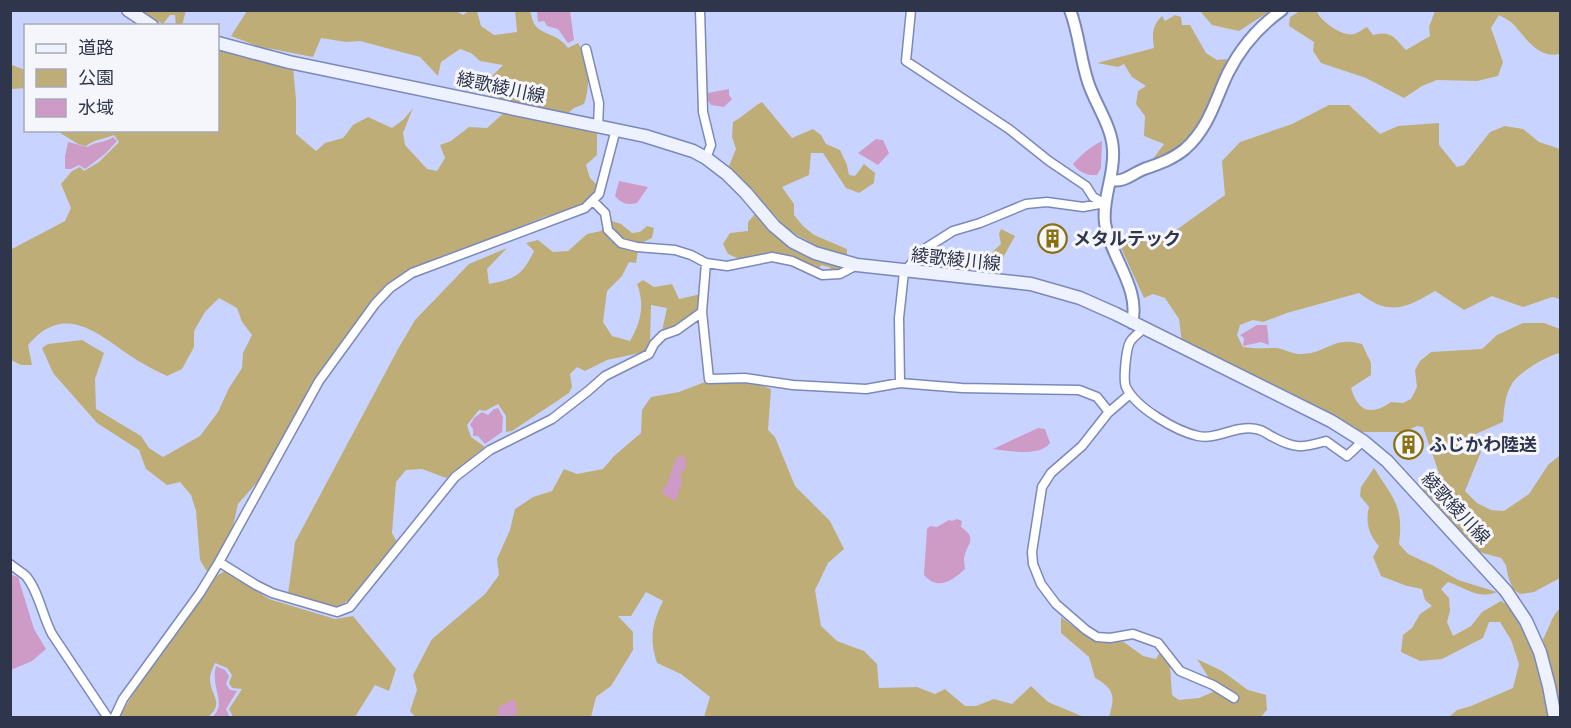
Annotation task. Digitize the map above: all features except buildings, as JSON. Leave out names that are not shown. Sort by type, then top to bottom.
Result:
[{"type":"main road","points":[[128,10],[149,24]]},
{"type":"main road","name":"綾歌綾川線","points":[[219,43],[289,62],[616,129],[683,148],[706,158],[733,181],[774,226],[793,242],[815,253],[856,265],[1039,286],[1080,298],[1331,421],[1363,441],[1399,472],[1492,573],[1512,599],[1526,621],[1540,652],[1555,717]]},
{"type":"street","points":[[700,10],[703,112],[711,145],[706,158]]},
{"type":"street","points":[[911,10],[906,61],[1009,129],[1049,161],[1086,186],[1092,197],[1105,203]]},
{"type":"street","points":[[1070,10],[1088,82],[1108,130],[1113,150],[1105,203],[1107,230],[1133,302],[1137,326],[1130,343],[1124,376],[1125,386],[1158,418],[1197,436],[1210,437],[1233,429],[1259,429],[1294,446],[1304,447],[1326,441],[1347,456],[1363,441]]},
{"type":"street","points":[[1110,180],[1119,181],[1132,176],[1140,170],[1171,159],[1186,148],[1209,121],[1228,74],[1244,46],[1260,27],[1282,10]]},
{"type":"street","points":[[586,49],[599,103],[598,126]]},
{"type":"street","points":[[114,717],[123,699],[219,562],[319,381],[375,304],[390,288],[411,273],[572,214],[593,201],[602,186],[616,129]]},
{"type":"street","points":[[593,201],[605,213],[608,230],[621,243],[637,247],[675,250],[706,263],[727,266],[772,257],[792,261],[822,275],[840,274],[856,265]]},
{"type":"street","points":[[900,383],[899,318],[904,272],[923,250],[953,231],[980,224],[1026,204],[1047,202],[1083,207],[1105,203]]},
{"type":"street","points":[[706,263],[702,312],[709,379],[745,378],[793,385],[866,389],[900,383],[972,388],[1078,390],[1097,397],[1109,412]]},
{"type":"street","points":[[219,562],[272,593],[338,612],[350,607],[455,477],[490,450],[552,419],[605,376],[649,354],[654,344],[663,335],[677,330],[702,312]]},
{"type":"street","points":[[1131,394],[1109,412],[1082,446],[1051,473],[1042,487],[1032,552],[1033,564],[1041,584],[1056,604],[1086,630],[1097,636],[1110,638],[1133,634],[1158,643],[1180,671],[1214,685],[1234,698]]},
{"type":"street","points":[[10,564],[26,577],[37,595],[52,634],[108,717]]},
{"type":"green space","points":[[186,10],[182,24],[176,24],[175,15],[170,15],[163,24],[140,11]]},
{"type":"green space","points":[[455,10],[463,15],[469,11],[477,11],[481,26],[494,35],[517,32],[515,11],[530,11],[534,24],[542,31],[559,39],[568,48],[578,43],[585,57],[588,73],[588,89],[584,104],[574,108],[566,115],[487,96],[490,78],[503,65],[480,61],[471,53],[460,49],[441,62],[438,76],[420,57],[360,41],[346,42],[321,38],[313,57],[257,46],[231,36],[247,11]]},
{"type":"green space","points":[[1298,10],[1317,12],[1327,24],[1344,33],[1354,34],[1367,27],[1373,35],[1388,34],[1406,50],[1430,36],[1429,27],[1435,11],[1560,11],[1560,54],[1546,54],[1540,51],[1513,24],[1499,15],[1491,28],[1503,62],[1498,76],[1477,81],[1437,80],[1422,86],[1404,98],[1366,78],[1321,63],[1313,51],[1314,42],[1289,26],[1290,17]]},
{"type":"green space","points":[[1200,11],[1270,11],[1239,31],[1212,25]]},
{"type":"green space","points":[[1175,15],[1181,17],[1182,25],[1190,25],[1206,53],[1217,60],[1227,59],[1212,101],[1196,131],[1177,148],[1153,159],[1164,144],[1144,136],[1145,116],[1136,104],[1138,91],[1146,86],[1132,77],[1124,64],[1118,67],[1097,63],[1154,48],[1153,34],[1156,23],[1162,16],[1165,21]]},
{"type":"green space","points":[[219,49],[293,67],[296,134],[316,151],[325,143],[343,138],[353,125],[368,117],[392,128],[413,108],[403,133],[405,145],[427,169],[437,171],[445,158],[440,145],[451,141],[469,127],[487,128],[506,111],[597,129],[597,155],[586,165],[590,178],[599,187],[591,199],[579,206],[544,217],[408,272],[388,284],[372,302],[300,409],[260,479],[238,504],[232,531],[208,573],[200,560],[196,511],[191,495],[180,482],[167,485],[146,469],[139,450],[97,423],[53,373],[42,348],[48,344],[82,340],[104,353],[95,379],[96,409],[141,436],[149,448],[163,457],[200,436],[218,412],[229,388],[242,368],[243,353],[252,335],[242,322],[237,308],[219,298],[205,312],[194,331],[194,347],[182,369],[167,376],[142,363],[100,335],[72,324],[57,324],[43,331],[28,345],[32,365],[21,365],[11,360],[10,250],[65,221],[71,208],[61,184],[72,171],[80,167],[84,171],[99,162],[119,142],[114,135],[96,140],[86,146],[78,144],[59,132],[219,132]]},
{"type":"green space","points":[[10,66],[24,70],[24,88],[11,89],[11,102]]},
{"type":"green space","points":[[762,102],[792,138],[813,129],[821,135],[826,144],[840,150],[849,175],[855,176],[864,164],[875,173],[874,183],[859,193],[846,188],[823,153],[811,153],[809,175],[782,187],[794,204],[794,215],[803,226],[814,235],[847,249],[847,257],[817,246],[788,230],[729,166],[736,149],[732,137],[733,122]]},
{"type":"green space","points":[[1329,105],[1349,105],[1380,134],[1398,126],[1439,123],[1439,145],[1457,167],[1464,165],[1490,132],[1505,126],[1523,129],[1539,142],[1560,149],[1560,299],[1552,297],[1523,307],[1492,296],[1464,310],[1435,291],[1406,306],[1397,307],[1379,305],[1359,293],[1263,322],[1253,320],[1240,325],[1237,335],[1243,347],[1276,348],[1300,354],[1319,351],[1337,343],[1362,344],[1371,363],[1371,375],[1351,388],[1361,407],[1371,410],[1391,402],[1403,403],[1411,399],[1417,387],[1415,370],[1420,361],[1431,352],[1482,349],[1497,335],[1523,323],[1544,323],[1560,329],[1560,353],[1534,365],[1515,380],[1506,397],[1503,422],[1469,437],[1481,452],[1465,491],[1477,503],[1491,510],[1504,511],[1529,494],[1548,465],[1560,455],[1560,578],[1534,592],[1520,594],[1513,589],[1506,565],[1501,558],[1479,552],[1422,488],[1439,473],[1423,427],[1417,426],[1403,432],[1359,432],[1182,343],[1179,319],[1165,298],[1153,294],[1144,298],[1118,241],[1124,236],[1158,243],[1225,195],[1222,161],[1240,142],[1292,124]]},
{"type":"green space","points":[[756,213],[826,262],[845,268],[833,271],[821,265],[818,271],[789,256],[769,252],[751,260],[742,260],[728,254],[723,244],[730,233],[748,231],[748,222]]},
{"type":"green space","points":[[609,220],[621,224],[632,233],[640,232],[647,226],[654,228],[652,238],[639,244],[636,263],[629,262],[622,276],[607,291],[603,322],[612,336],[630,341],[641,313],[641,299],[637,284],[643,280],[654,287],[672,284],[679,299],[701,294],[697,310],[662,331],[667,308],[651,305],[650,344],[644,352],[607,360],[585,371],[577,367],[570,374],[572,387],[569,393],[512,431],[506,432],[506,416],[498,404],[485,411],[479,410],[467,425],[471,437],[485,447],[446,478],[422,469],[406,470],[396,482],[392,533],[398,544],[357,596],[335,608],[288,594],[295,542],[415,320],[469,264],[507,248],[487,269],[489,284],[506,280],[522,271],[530,259],[534,251],[526,243],[538,240],[553,252],[568,251],[587,234],[601,231]]},
{"type":"green space","points":[[1001,229],[1015,236],[993,276],[916,267],[924,254],[936,247],[982,268],[986,258],[1001,244],[999,234]]},
{"type":"green space","points":[[747,380],[771,389],[768,430],[775,437],[795,486],[830,521],[844,549],[828,563],[815,590],[821,626],[837,641],[864,651],[877,664],[879,688],[917,687],[935,694],[945,689],[965,706],[976,706],[994,699],[1012,704],[1031,686],[1048,702],[1084,717],[704,717],[710,697],[681,674],[657,663],[652,638],[656,617],[663,601],[646,592],[631,616],[618,616],[633,632],[633,650],[611,686],[596,697],[591,717],[416,718],[410,711],[417,690],[413,675],[432,639],[485,594],[499,575],[497,559],[510,530],[515,509],[533,497],[552,491],[564,469],[577,474],[603,469],[614,456],[641,433],[642,410],[651,397],[679,392],[705,382]]},
{"type":"green space","points":[[1374,468],[1396,503],[1400,520],[1399,544],[1408,554],[1458,580],[1497,592],[1478,594],[1448,582],[1441,589],[1449,598],[1450,611],[1447,622],[1453,636],[1471,626],[1482,612],[1501,601],[1511,609],[1528,636],[1534,653],[1549,717],[1449,717],[1457,710],[1513,688],[1519,664],[1511,640],[1500,622],[1489,622],[1483,638],[1442,659],[1420,661],[1401,652],[1403,635],[1412,628],[1420,614],[1432,606],[1425,600],[1422,589],[1381,576],[1373,557],[1379,546],[1369,528],[1367,518],[1369,507],[1360,496],[1361,487]]},
{"type":"green space","points":[[225,571],[269,599],[335,619],[353,616],[396,669],[389,691],[375,685],[355,717],[231,717],[229,709],[242,689],[232,688],[229,683],[232,675],[227,668],[215,663],[210,684],[216,707],[208,717],[118,718],[174,631],[216,576]]},
{"type":"green space","points":[[1560,608],[1560,717],[1543,639]]},
{"type":"green space","points":[[1061,617],[1077,629],[1099,640],[1124,642],[1143,656],[1156,659],[1160,652],[1170,666],[1172,695],[1179,700],[1199,698],[1213,692],[1207,675],[1197,659],[1222,671],[1248,690],[1266,695],[1267,710],[1260,718],[1109,717],[1112,694],[1095,678],[1089,657],[1061,633]]},
{"type":"water","points":[[537,11],[570,11],[574,40],[568,43],[558,29],[547,26],[544,21],[538,22]]},
{"type":"water","points":[[729,89],[732,99],[724,107],[711,105],[705,96],[708,93]]},
{"type":"water","points":[[113,137],[117,141],[105,154],[85,169],[79,165],[65,169],[68,142],[88,147]]},
{"type":"water","points":[[876,139],[883,140],[889,153],[878,165],[858,153]]},
{"type":"water","points":[[1102,141],[1101,168],[1097,175],[1080,171],[1073,164],[1086,151]]},
{"type":"water","points":[[619,181],[648,187],[637,203],[625,203],[615,196]]},
{"type":"water","points":[[1257,325],[1267,325],[1269,345],[1261,342],[1243,346],[1244,338],[1240,335]]},
{"type":"water","points":[[498,408],[503,417],[502,432],[485,444],[478,436],[473,436],[473,429],[470,425],[474,418],[482,412],[488,415]]},
{"type":"water","points":[[1038,428],[1045,429],[1050,443],[1039,450],[1024,452],[993,449]]},
{"type":"water","points":[[685,456],[686,467],[680,475],[682,482],[676,501],[661,493],[667,484],[677,457]]},
{"type":"water","points":[[949,520],[962,521],[961,527],[970,538],[964,559],[965,569],[945,582],[929,580],[924,575],[927,529],[930,526],[937,527]]},
{"type":"water","points":[[10,574],[18,577],[34,629],[46,649],[32,661],[11,670]]},
{"type":"water","points":[[216,666],[225,670],[229,676],[226,684],[230,690],[237,691],[226,709],[228,717],[212,717],[219,707],[215,681]]},
{"type":"water","points":[[512,700],[515,701],[518,713],[514,717],[498,717],[498,707]]},
{"type":"place","name":"メタルテック","points":[[1052,238]]},
{"type":"place","name":"ふじかわ陸送","points":[[1408,444]]}]
